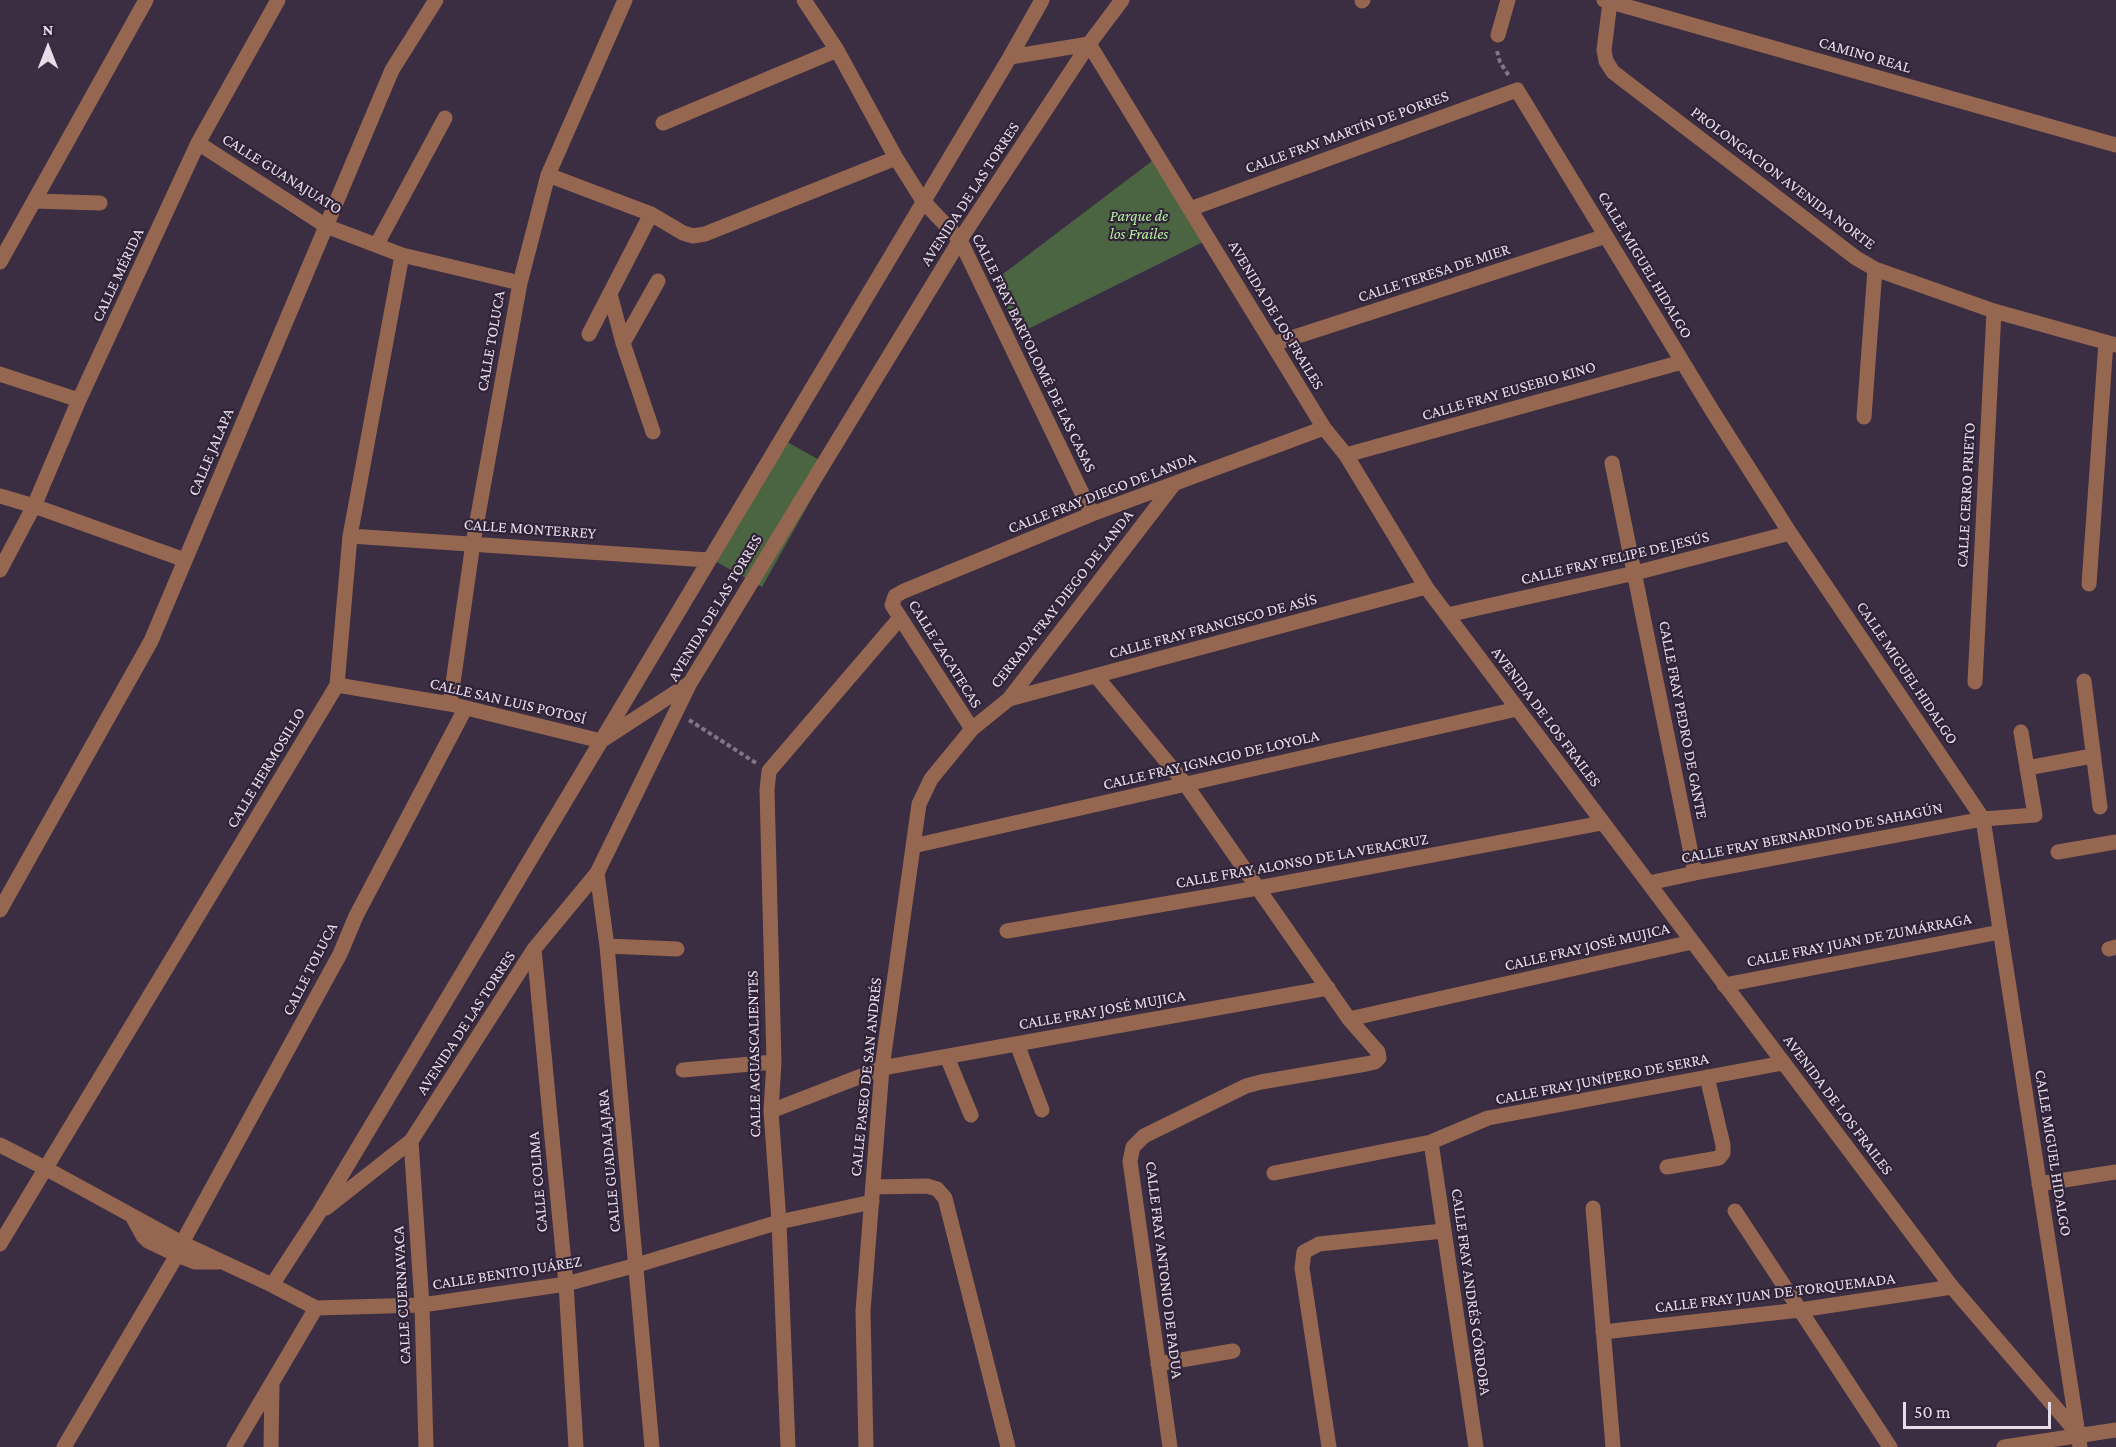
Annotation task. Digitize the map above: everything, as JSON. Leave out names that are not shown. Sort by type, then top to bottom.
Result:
[{"type":"street","points":[[0,262],[146,0]]},
{"type":"street","name":"CALLE MÉRIDA","points":[[0,570],[34,506],[79,400],[198,143],[278,0]]},
{"type":"street","name":"CALLE JALAPA","points":[[0,910],[151,641],[392,70],[436,0]]},
{"type":"street","name":"CALLE TOLUCA","points":[[450,704],[473,543],[520,283],[548,175],[625,0]]},
{"type":"street","name":"CALLE FRAY BARTOLOMÉ DE LAS CASAS","points":[[804,0],[837,50],[896,158],[923,201],[960,240],[1092,514]]},
{"type":"street","name":"AVENIDA DE LAS TORRES","points":[[272,1285],[319,1213],[1042,0]]},
{"type":"street","name":"AVENIDA DE LAS TORRES","points":[[319,1213],[411,1141],[534,949],[597,873],[690,683],[960,240],[1089,44],[1122,0]]},
{"type":"street","points":[[1498,35],[1508,0]]},
{"type":"street","name":"CAMINO REAL","points":[[1607,1],[2116,145]]},
{"type":"street","name":"PROLONGACION AVENIDA NORTE","points":[[1607,1],[1604,50],[1606,62],[1613,72],[1856,258],[1875,269],[1994,311],[2111,343]]},
{"type":"street","points":[[1010,57],[1089,44]]},
{"type":"street","name":"AVENIDA DE LOS FRAILES","points":[[1089,44],[1324,428],[1346,455],[1426,587],[1952,1287],[2080,1441]]},
{"type":"street","points":[[663,123],[837,50]]},
{"type":"street","name":"CALLE FRAY MARTÍN DE PORRES","points":[[1191,209],[1516,90]]},
{"type":"street","name":"CALLE MIGUEL HIDALGO","points":[[1516,90],[1682,362],[1790,533],[1983,819],[2080,1441]]},
{"type":"street","points":[[376,244],[445,118]]},
{"type":"street","name":"CALLE GUANAJUATO","points":[[198,143],[326,226],[402,255],[520,283]]},
{"type":"street","points":[[548,175],[651,214],[683,233],[693,236],[705,234],[896,158]]},
{"type":"street","points":[[34,201],[100,202]]},
{"type":"street","points":[[589,334],[651,214]]},
{"type":"street","name":"CALLE TERESA DE MIER","points":[[1273,344],[1606,236]]},
{"type":"street","name":"CALLE HERMOSILLO","points":[[0,1244],[338,685],[350,536],[402,255]]},
{"type":"street","points":[[1864,417],[1875,269]]},
{"type":"street","points":[[623,343],[658,281]]},
{"type":"street","points":[[610,294],[623,343],[653,432]]},
{"type":"street","name":"CALLE CERRO PRIETO","points":[[1975,682],[1994,311]]},
{"type":"street","points":[[2089,584],[2111,343]]},
{"type":"street","name":"CALLE FRAY EUSEBIO KINO","points":[[1346,455],[1682,362]]},
{"type":"street","points":[[0,374],[79,400]]},
{"type":"street","name":"CALLE FRAY DIEGO DE LANDA","points":[[896,596],[1092,514],[1324,428]]},
{"type":"street","name":"CALLE FRAY PEDRO DE GANTE","points":[[1612,463],[1695,873]]},
{"type":"street","name":"CERRADA FRAY DIEGO DE LANDA","points":[[972,729],[1009,699],[1174,484]]},
{"type":"street","points":[[0,496],[185,560]]},
{"type":"street","name":"CALLE FRAY FELIPE DE JESÚS","points":[[1447,615],[1635,573],[1790,533]]},
{"type":"street","name":"CALLE MONTERREY","points":[[350,536],[708,560]]},
{"type":"street","name":"CALLE FRAY FRANCISCO DE ASÍS","points":[[1009,699],[1426,587]]},
{"type":"street","name":"CALLE ZACATECAS","points":[[896,596],[892,605],[972,729]]},
{"type":"street","points":[[769,771],[900,618]]},
{"type":"street","points":[[1096,676],[1186,785],[1349,1019]]},
{"type":"street","points":[[2084,681],[2100,807]]},
{"type":"street","name":"CALLE SAN LUIS POTOSÍ","points":[[338,685],[450,704],[601,741],[690,683]]},
{"type":"street","name":"CALLE TOLUCA","points":[[64,1447],[179,1249],[340,954],[356,916],[465,709]]},
{"type":"street","name":"CALLE FRAY IGNACIO DE LOYOLA","points":[[913,846],[1517,709]]},
{"type":"street","name":"CALLE PASEO DE SAN ANDRÉS","points":[[866,1447],[863,1311],[882,1068],[919,804],[924,791],[972,729]]},
{"type":"street","points":[[2022,732],[2027,768],[2092,756]]},
{"type":"street","name":"CALLE FRAY BERNARDINO DE SAHAGÚN","points":[[1649,883],[1983,819],[2036,815],[2027,768]]},
{"type":"street","name":"CALLE AGUASCALIENTES","points":[[769,771],[767,790],[774,1062],[771,1112],[788,1447]]},
{"type":"street","name":"CALLE FRAY ALONSO DE LA VERACRUZ","points":[[1007,931],[1258,888],[1602,823]]},
{"type":"street","points":[[2058,852],[2116,842]]},
{"type":"street","name":"CALLE GUADALAJARA","points":[[597,873],[607,946],[652,1447]]},
{"type":"street","name":"CALLE FRAY JUAN DE ZUMÁRRAGA","points":[[1724,984],[2000,932]]},
{"type":"street","name":"CALLE FRAY JOSÉ MUJICA","points":[[1349,1019],[1692,942]]},
{"type":"street","points":[[607,946],[677,949]]},
{"type":"street","name":"CALLE COLIMA","points":[[534,949],[566,1284],[576,1447]]},
{"type":"street","name":"CALLE FRAY JOSÉ MUJICA","points":[[771,1112],[882,1068],[1328,988]]},
{"type":"street","name":"CALLE FRAY ANTONIO DE PADUA","points":[[1170,1447],[1130,1161],[1133,1148],[1144,1136],[1246,1086],[1375,1062],[1379,1058],[1378,1052],[1349,1019]]},
{"type":"street","points":[[1017,1044],[1042,1110]]},
{"type":"street","points":[[947,1056],[970,1115]]},
{"type":"street","points":[[683,1070],[774,1062]]},
{"type":"street","name":"CALLE FRAY JUNÍPERO DE SERRA","points":[[1274,1173],[1431,1142],[1488,1118],[1783,1063]]},
{"type":"street","points":[[1667,1167],[1719,1158],[1723,1153],[1707,1077]]},
{"type":"street","name":"CALLE CUERNAVACA","points":[[411,1141],[422,1305],[426,1447]]},
{"type":"street","name":"CALLE FRAY ANDRÉS CÓRDOBA","points":[[1431,1142],[1476,1447]]},
{"type":"street","name":"CALLE BENITO JUÁREZ","points":[[0,1145],[132,1216],[179,1249],[221,1261],[316,1308],[422,1305],[566,1284],[872,1195],[927,1186],[937,1189],[945,1197],[1008,1447]]},
{"type":"street","points":[[2040,1184],[2116,1172]]},
{"type":"street","points":[[1593,1208],[1613,1447]]},
{"type":"street","points":[[1735,1211],[1890,1447]]},
{"type":"street","points":[[1329,1447],[1302,1268],[1304,1252],[1319,1244],[1443,1231]]},
{"type":"street","name":"CALLE FRAY JUAN DE TORQUEMADA","points":[[1603,1332],[1800,1310],[1952,1287]]},
{"type":"street","points":[[234,1447],[316,1308]]},
{"type":"street","points":[[1158,1364],[1233,1351]]},
{"type":"street","points":[[272,1382],[272,1447]]},
{"type":"street","points":[[2004,1447],[2080,1441],[2116,1430]]},
{"type":"path","points":[[1498,35],[1496,50],[1516,90]]},
{"type":"path","points":[[677,712],[769,771]]},
{"type":"green space","name":"Parque de los Frailes","points":[[1152,161],[1203,242],[1018,334],[995,280]]},
{"type":"green space","points":[[782,439],[830,466],[762,587],[713,560]]}]
